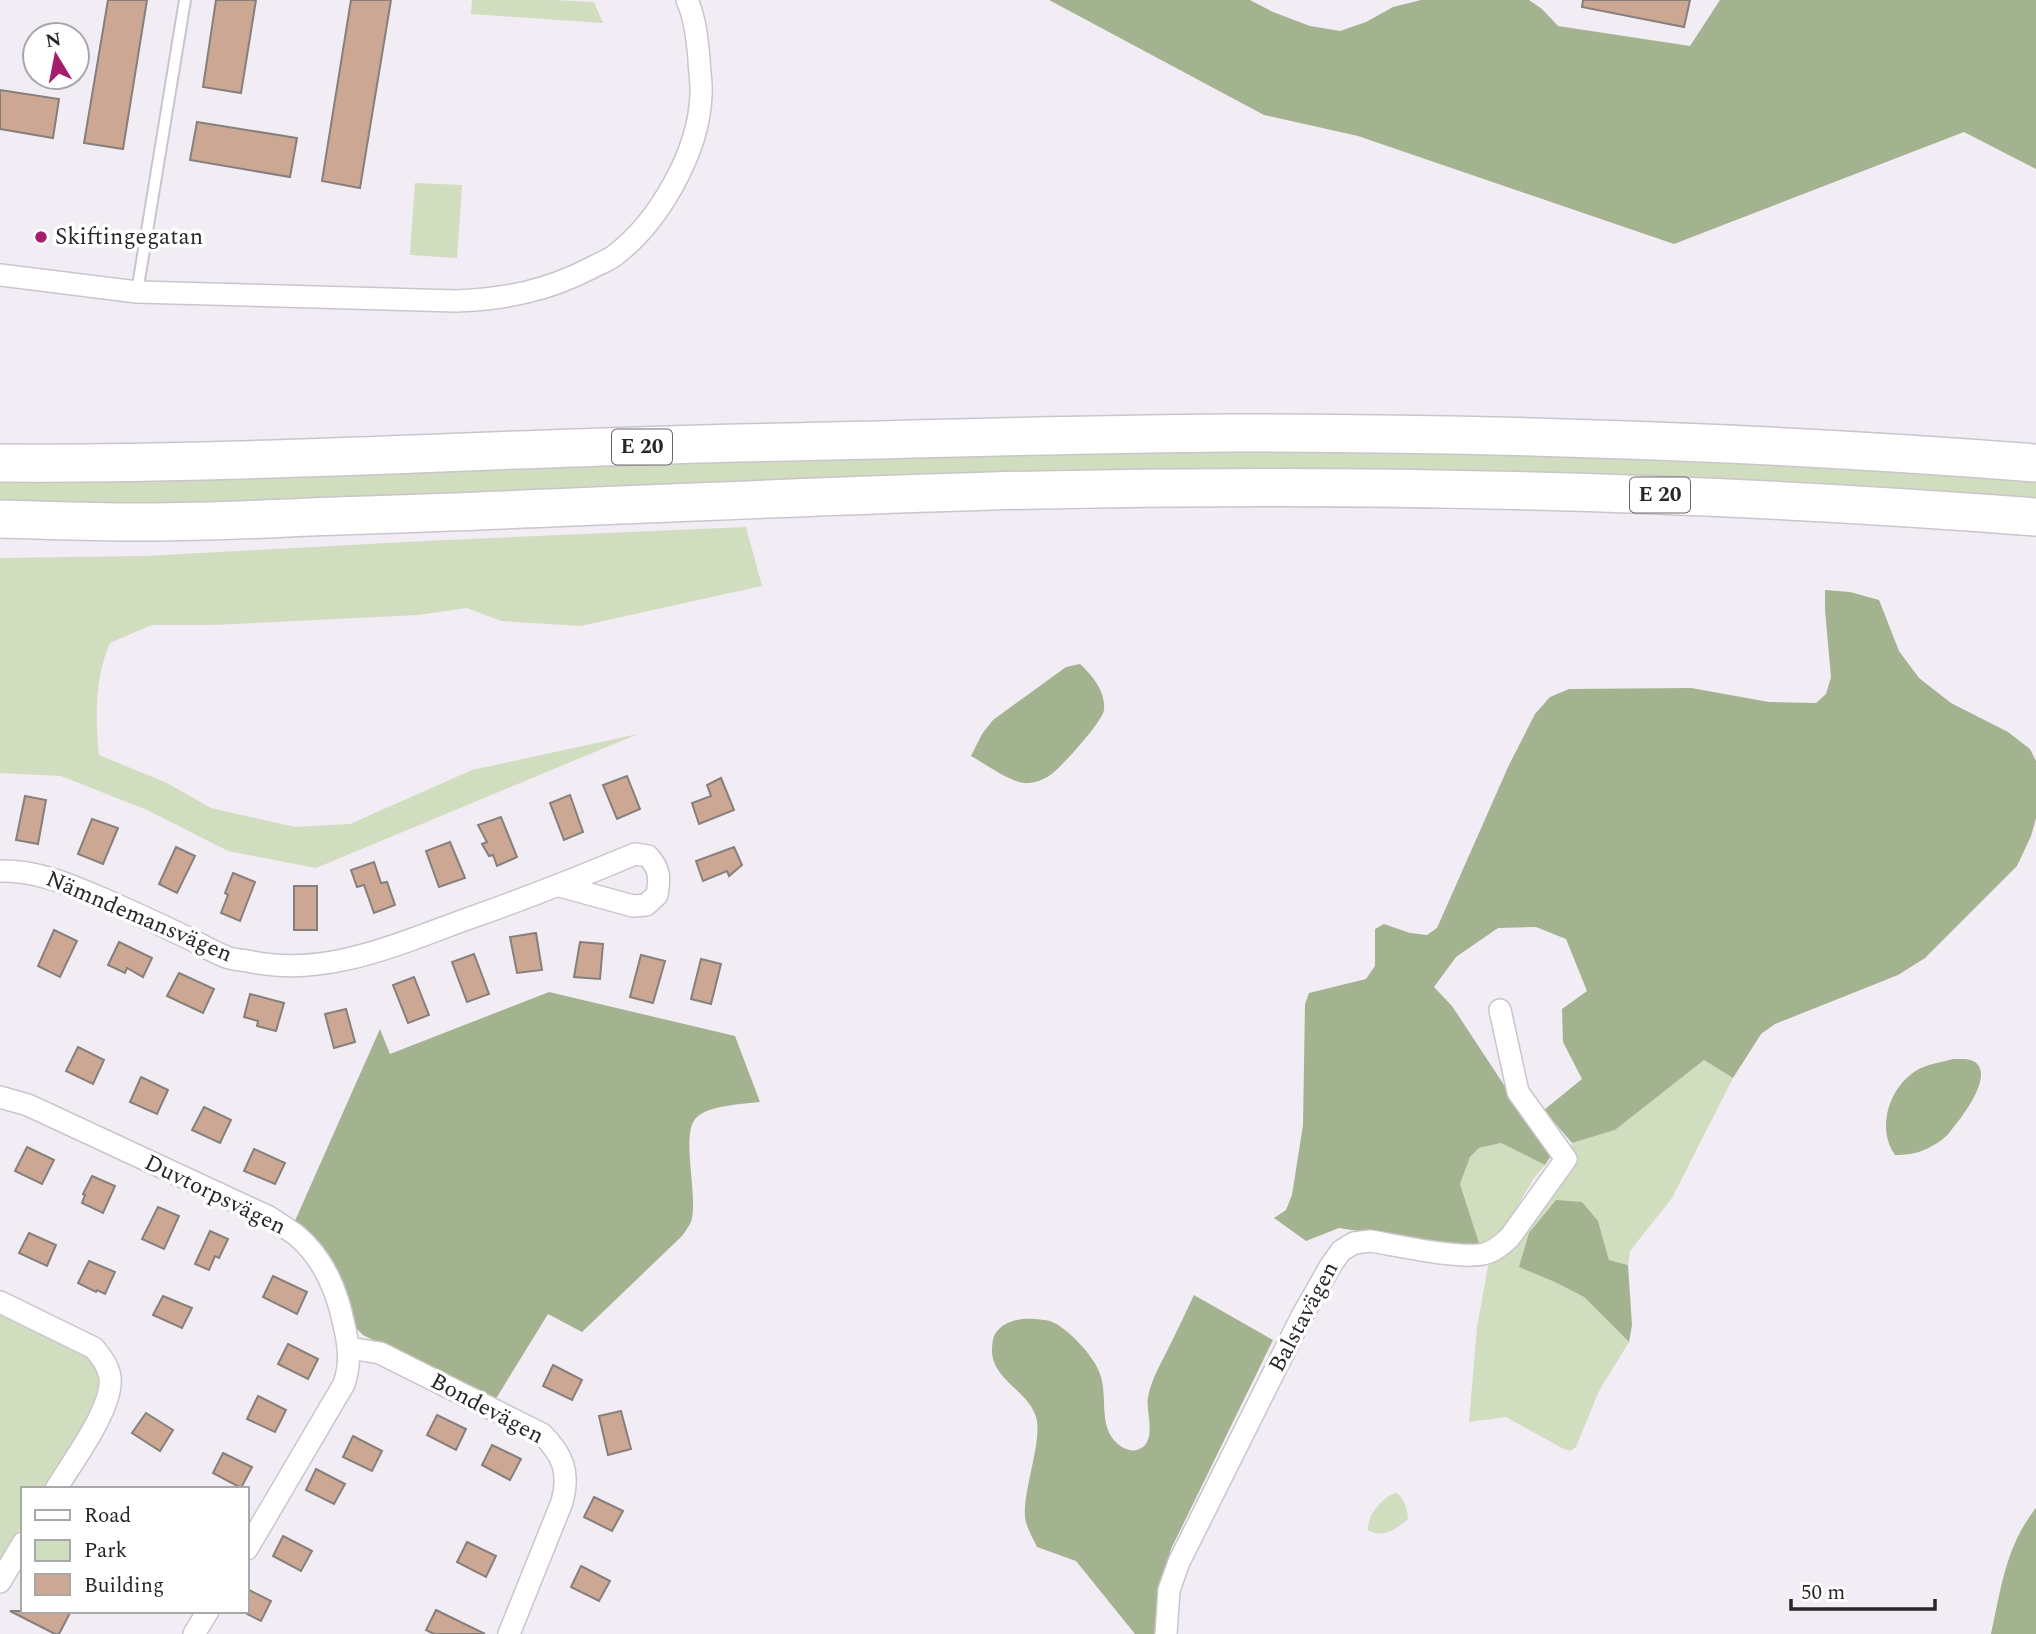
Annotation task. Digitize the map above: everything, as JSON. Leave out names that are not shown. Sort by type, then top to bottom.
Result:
[{"type":"highway","name":"E 20","points":[[0,463],[285,459],[788,442],[1262,433],[1672,441],[2036,463]]},
{"type":"highway","name":"E 20","points":[[0,519],[138,522],[804,497],[1081,489],[1229,488],[1418,489],[1674,496],[2036,517]]},
{"type":"street","points":[[0,275],[137,292],[443,300],[486,299],[525,294],[570,279],[613,257],[647,225],[680,176],[701,96],[697,35],[687,0]]},
{"type":"street","name":"Nämndemansvägen","points":[[0,872],[17,870],[73,886],[226,957],[292,966],[327,964],[353,958],[560,886]]},
{"type":"street","name":"Balstavägen","points":[[1166,1634],[1169,1590],[1179,1562],[1301,1318],[1341,1251],[1354,1243],[1370,1241],[1465,1256],[1485,1254],[1498,1248],[1510,1237],[1566,1159],[1518,1092],[1500,1010]]},
{"type":"street","name":"Duvtorpsvägen","points":[[0,1097],[28,1105],[269,1217],[296,1236],[317,1257],[332,1280],[341,1307],[349,1348],[349,1370],[344,1384],[248,1547]]},
{"type":"street","points":[[0,1302],[94,1348],[105,1361],[110,1377],[109,1396],[102,1416],[57,1487]]},
{"type":"street","name":"Bondevägen","points":[[349,1348],[380,1353],[542,1434],[556,1448],[566,1484],[562,1502],[509,1634]]},
{"type":"street","points":[[0,1582],[21,1546]]},
{"type":"street","points":[[194,1634],[207,1613]]},
{"type":"lane","points":[[137,292],[186,0]]},
{"type":"green space","points":[[472,0],[594,2],[603,23],[471,14]]},
{"type":"green space","points":[[1049,0],[1250,0],[1310,26],[1340,31],[1366,22],[1393,7],[1421,0],[1529,0],[1558,26],[1690,46],[1720,0],[2036,0],[2036,169],[1964,132],[1674,244],[1358,136],[1264,115]]},
{"type":"green space","points":[[415,183],[462,185],[457,258],[410,255]]},
{"type":"green space","points":[[1379,448],[1851,465],[2036,480],[2036,504],[0,504],[0,480],[343,476],[975,452]]},
{"type":"green space","points":[[746,527],[762,586],[580,626],[501,621],[467,608],[418,615],[213,625],[152,625],[110,643],[101,669],[97,698],[99,755],[167,783],[211,808],[295,827],[350,824],[472,770],[638,734],[316,868],[228,851],[147,810],[61,776],[0,773],[0,558],[145,556]]},
{"type":"green space","points":[[1825,590],[1850,592],[1879,600],[1899,651],[1919,678],[1951,703],[2008,732],[2030,749],[2036,761],[2036,818],[2017,866],[1925,958],[1898,975],[1775,1024],[1761,1034],[1733,1078],[1704,1060],[1615,1130],[1572,1143],[1544,1110],[1582,1079],[1563,1042],[1562,1009],[1587,991],[1566,939],[1536,927],[1498,928],[1456,957],[1434,987],[1452,1006],[1553,1153],[1545,1165],[1501,1143],[1479,1148],[1470,1157],[1460,1184],[1480,1246],[1466,1248],[1339,1228],[1306,1241],[1274,1218],[1286,1210],[1292,1195],[1303,1125],[1305,1004],[1309,993],[1366,979],[1375,966],[1375,929],[1384,924],[1410,933],[1427,935],[1437,928],[1509,765],[1535,714],[1550,697],[1569,689],[1691,688],[1769,702],[1816,703],[1826,694],[1831,677]]},
{"type":"green space","points":[[1080,664],[1100,690],[1104,710],[1089,734],[1054,772],[1037,782],[1023,783],[971,756],[993,720],[1066,667]]},
{"type":"green space","points":[[549,992],[735,1036],[760,1102],[709,1110],[696,1118],[692,1126],[689,1151],[693,1211],[691,1222],[683,1234],[582,1332],[548,1314],[497,1397],[492,1399],[363,1335],[294,1223],[380,1029],[390,1054]]},
{"type":"green space","points":[[1954,1059],[1973,1061],[1980,1069],[1981,1077],[1974,1098],[1961,1118],[1937,1143],[1919,1152],[1895,1155],[1886,1133],[1886,1121],[1888,1109],[1899,1087],[1917,1070]]},
{"type":"green space","points":[[1704,1060],[1733,1078],[1672,1198],[1630,1251],[1628,1265],[1609,1260],[1598,1221],[1555,1282],[1584,1297],[1629,1342],[1599,1391],[1576,1447],[1570,1451],[1562,1448],[1506,1417],[1469,1422],[1477,1327],[1488,1266],[1570,1160],[1572,1143],[1615,1130]]},
{"type":"green space","points":[[1501,1143],[1545,1165],[1491,1243],[1480,1246],[1460,1184],[1470,1157],[1479,1148]]},
{"type":"green space","points":[[1556,1200],[1582,1202],[1598,1221],[1609,1260],[1628,1265],[1632,1325],[1629,1342],[1584,1297],[1519,1267],[1529,1233]]},
{"type":"green space","points":[[1194,1295],[1273,1340],[1171,1549],[1159,1592],[1157,1634],[1135,1634],[1076,1561],[1037,1547],[1025,1517],[1037,1438],[1036,1417],[1025,1399],[997,1368],[993,1359],[993,1340],[1003,1326],[1020,1319],[1050,1321],[1064,1329],[1086,1351],[1097,1367],[1109,1432],[1122,1447],[1137,1450],[1148,1441],[1148,1397],[1151,1385]]},
{"type":"green space","points":[[0,1313],[78,1349],[93,1362],[101,1379],[97,1404],[46,1487],[21,1487],[21,1527],[0,1563]]},
{"type":"green space","points":[[1397,1493],[1405,1504],[1408,1519],[1383,1533],[1368,1530],[1368,1524],[1377,1507],[1386,1498]]},
{"type":"green space","points":[[2036,1508],[2036,1634],[1991,1634],[2011,1552]]},
{"type":"building","points":[[108,0],[147,0],[123,149],[84,143]]},
{"type":"building","points":[[216,0],[256,0],[241,93],[203,87]]},
{"type":"building","points":[[351,0],[391,0],[360,188],[322,181]]},
{"type":"building","points":[[1583,0],[1690,0],[1684,27],[1582,7]]},
{"type":"building","points":[[0,90],[59,99],[53,138],[0,129]]},
{"type":"building","points":[[197,122],[297,138],[290,177],[190,160]]},
{"type":"building","points":[[627,776],[640,809],[617,819],[603,785]]},
{"type":"building","points":[[721,778],[734,810],[699,824],[692,803],[711,796],[707,785]]},
{"type":"building","points":[[570,795],[583,832],[564,840],[550,803]]},
{"type":"building","points":[[25,796],[46,800],[38,844],[16,840]]},
{"type":"building","points":[[501,817],[517,857],[497,866],[493,855],[489,856],[482,844],[487,842],[478,825]]},
{"type":"building","points":[[92,819],[118,828],[103,864],[78,854]]},
{"type":"building","points":[[450,842],[465,878],[439,887],[426,851]]},
{"type":"building","points":[[176,847],[195,856],[177,893],[159,884]]},
{"type":"building","points":[[734,847],[742,865],[729,876],[727,871],[703,881],[696,861]]},
{"type":"building","points":[[374,862],[381,883],[387,882],[395,905],[374,913],[364,885],[357,887],[351,870]]},
{"type":"building","points":[[233,873],[255,882],[240,921],[221,913]]},
{"type":"building","points":[[294,886],[317,886],[317,930],[294,930]]},
{"type":"building","points":[[54,930],[77,941],[60,977],[38,966]]},
{"type":"building","points":[[536,933],[542,970],[517,973],[510,937]]},
{"type":"building","points":[[119,942],[152,958],[143,977],[127,968],[125,973],[108,965]]},
{"type":"building","points":[[580,942],[603,944],[600,979],[574,977]]},
{"type":"building","points":[[474,954],[489,994],[467,1002],[452,962]]},
{"type":"building","points":[[641,955],[665,961],[653,1003],[630,997]]},
{"type":"building","points":[[701,959],[721,964],[711,1004],[691,999]]},
{"type":"building","points":[[179,973],[214,989],[203,1013],[167,996]]},
{"type":"building","points":[[414,977],[429,1015],[408,1023],[393,985]]},
{"type":"building","points":[[250,994],[284,1003],[276,1031],[257,1026],[258,1021],[244,1017]]},
{"type":"building","points":[[346,1009],[355,1042],[334,1048],[325,1014]]},
{"type":"building","points":[[78,1047],[104,1060],[93,1084],[66,1071]]},
{"type":"building","points":[[141,1077],[168,1090],[157,1114],[130,1102]]},
{"type":"building","points":[[204,1107],[231,1120],[220,1143],[192,1130]]},
{"type":"building","points":[[27,1147],[54,1160],[42,1184],[15,1171]]},
{"type":"building","points":[[254,1149],[285,1163],[275,1184],[244,1171]]},
{"type":"building","points":[[92,1176],[115,1186],[103,1213],[82,1203],[83,1194]]},
{"type":"building","points":[[158,1207],[179,1216],[164,1249],[142,1239]]},
{"type":"building","points":[[210,1231],[228,1239],[219,1258],[215,1256],[209,1270],[195,1264]]},
{"type":"building","points":[[29,1233],[56,1245],[47,1266],[19,1253]]},
{"type":"building","points":[[89,1261],[115,1272],[105,1294],[78,1283]]},
{"type":"building","points":[[273,1276],[307,1292],[297,1314],[263,1297]]},
{"type":"building","points":[[163,1296],[192,1308],[182,1328],[153,1315]]},
{"type":"building","points":[[288,1344],[318,1359],[308,1379],[278,1364]]},
{"type":"building","points":[[553,1365],[582,1380],[572,1400],[543,1386]]},
{"type":"building","points":[[258,1396],[286,1410],[275,1432],[247,1419]]},
{"type":"building","points":[[621,1411],[631,1449],[608,1455],[599,1416]]},
{"type":"building","points":[[146,1413],[173,1430],[160,1451],[132,1433]]},
{"type":"building","points":[[437,1415],[466,1429],[456,1450],[427,1435]]},
{"type":"building","points":[[353,1436],[382,1451],[372,1471],[343,1457]]},
{"type":"building","points":[[492,1445],[521,1459],[510,1480],[482,1465]]},
{"type":"building","points":[[223,1453],[252,1467],[242,1487],[213,1473]]},
{"type":"building","points":[[316,1469],[345,1484],[334,1504],[306,1490]]},
{"type":"building","points":[[594,1497],[623,1511],[612,1531],[584,1517]]},
{"type":"building","points":[[283,1536],[312,1551],[301,1571],[273,1556]]},
{"type":"building","points":[[467,1542],[496,1556],[486,1577],[457,1562]]},
{"type":"building","points":[[581,1566],[610,1581],[599,1601],[571,1587]]},
{"type":"building","points":[[248,1590],[271,1601],[261,1621],[247,1614]]},
{"type":"building","points":[[436,1610],[485,1634],[434,1634],[426,1630]]},
{"type":"building","points":[[10,1611],[70,1613],[59,1634]]},
{"type":"place","name":"Skiftingegatan","points":[[41,237]]}]
